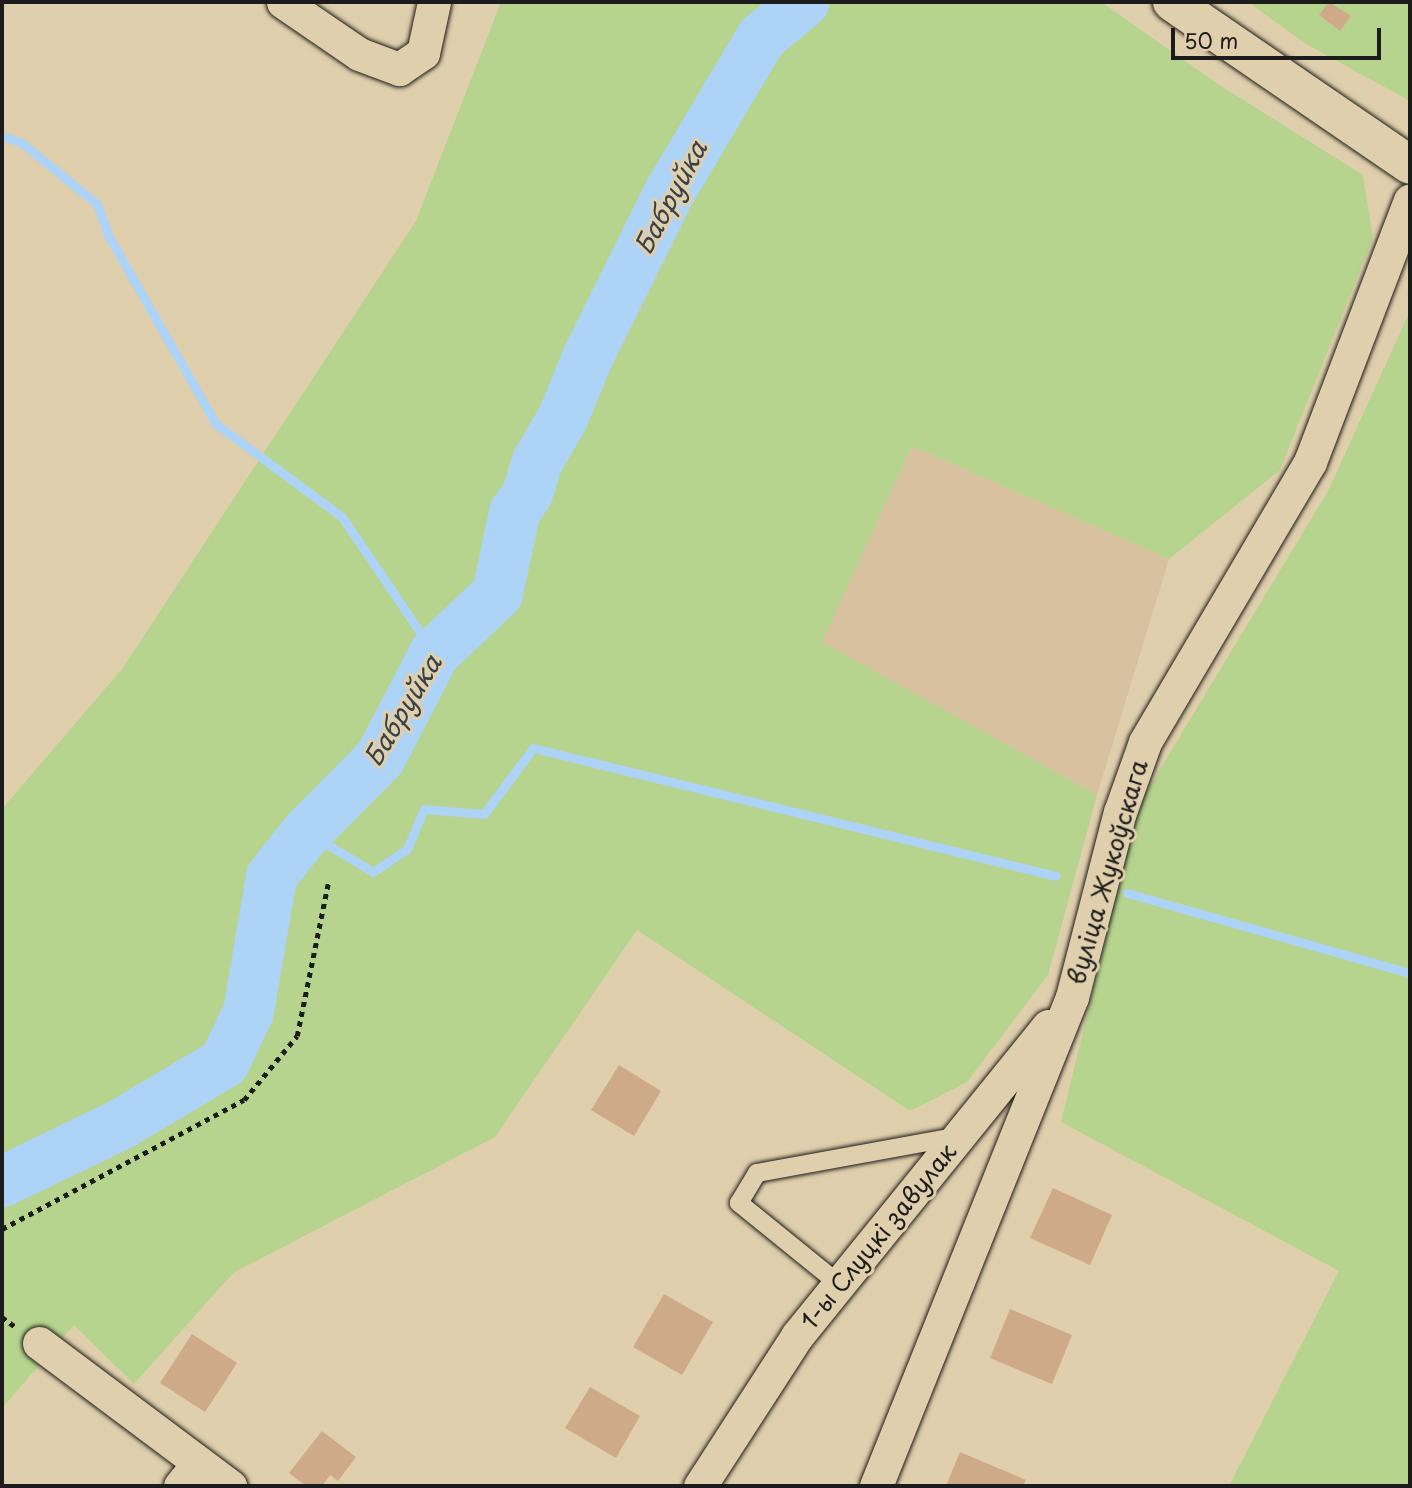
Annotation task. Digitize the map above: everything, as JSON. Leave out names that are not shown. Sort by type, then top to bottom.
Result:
[{"type":"street","points":[[283,2],[359,54],[400,69],[423,53],[434,2]]},
{"type":"street","points":[[1172,2],[1410,165]]},
{"type":"street","name":"вуліца Жукоўскага","points":[[876,1486],[1072,997],[1105,869],[1145,741],[1310,462],[1410,200]]},
{"type":"street","name":"1-ы Слуцкі завулак","points":[[701,1486],[797,1336],[1072,997]]},
{"type":"street","points":[[40,1343],[189,1475],[230,1486]]},
{"type":"lane","points":[[839,1284],[739,1203],[757,1173],[958,1137]]},
{"type":"path","points":[[2,1229],[244,1100],[297,1036],[328,883]]},
{"type":"shaded area","points":[[912,446],[1169,559],[1097,795],[821,642]]},
{"type":"green space","points":[[501,2],[1101,2],[1218,84],[1363,175],[1373,238],[1280,470],[1169,559],[912,446],[822,642],[1097,795],[1048,975],[967,1082],[910,1111],[637,930],[495,1137],[233,1273],[134,1384],[74,1325],[2,1408],[2,809],[122,669],[416,221]]},
{"type":"green space","points":[[1248,2],[1410,2],[1410,101],[1306,44]]},
{"type":"green space","points":[[1410,311],[1410,1486],[1229,1486],[1339,1271],[1061,1122],[1139,804],[1328,491]]},
{"type":"building","points":[[1329,2],[1351,16],[1340,31],[1319,15]]},
{"type":"building","points":[[619,1065],[661,1091],[634,1136],[591,1110]]},
{"type":"building","points":[[1053,1188],[1112,1215],[1090,1265],[1030,1238]]},
{"type":"building","points":[[664,1294],[713,1322],[682,1375],[633,1347]]},
{"type":"building","points":[[1010,1309],[1072,1335],[1052,1384],[990,1358]]},
{"type":"building","points":[[192,1334],[237,1363],[205,1412],[160,1383]]},
{"type":"building","points":[[590,1387],[640,1416],[616,1458],[565,1428]]},
{"type":"building","points":[[322,1431],[356,1457],[338,1481],[330,1475],[322,1486],[306,1486],[289,1473]]},
{"type":"building","points":[[960,1452],[1026,1480],[1023,1486],[946,1486]]},
{"type":"waterway","name":"Бабруйка","points":[[2,1181],[120,1124],[224,1062],[248,1011],[271,876],[306,832],[380,757],[434,653],[497,593],[514,512],[527,493],[537,461],[562,418],[588,355],[670,190],[761,37],[803,2]]},
{"type":"waterway","points":[[2,136],[22,143],[97,204],[108,235],[216,424],[342,517],[434,653]]},
{"type":"waterway","points":[[306,832],[373,872],[407,849],[424,809],[484,814],[533,748],[1056,876]]},
{"type":"waterway","points":[[1127,893],[1410,973]]}]
